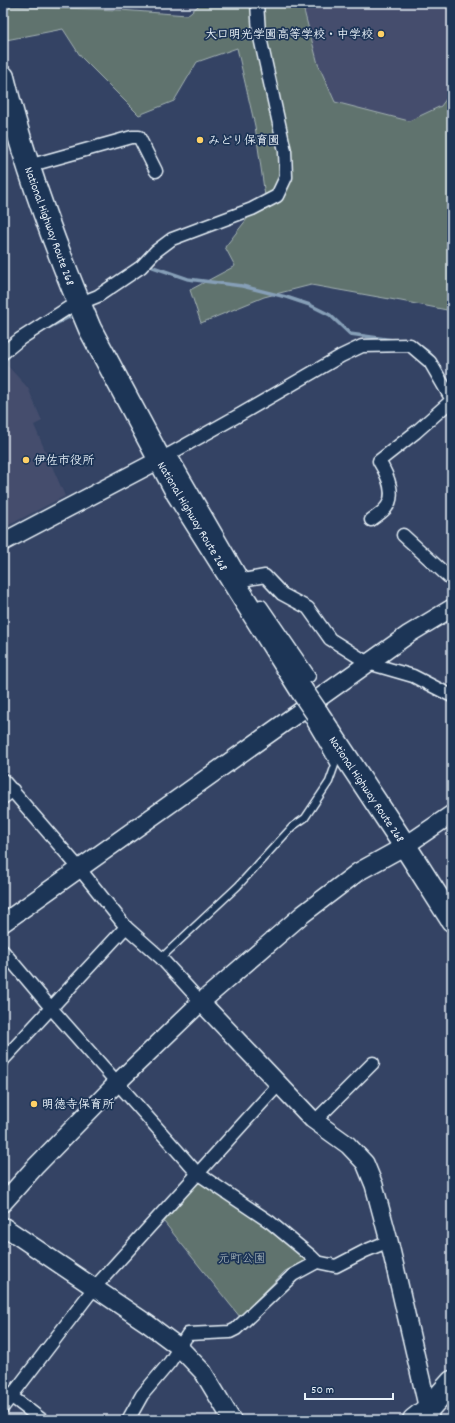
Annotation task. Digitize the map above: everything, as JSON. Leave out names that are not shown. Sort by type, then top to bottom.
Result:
[{"type":"highway","name":"National Highway Route 268","points":[[4,88],[28,166],[90,329],[164,457],[178,494],[307,698],[452,920]]},
{"type":"highway","points":[[424,1416],[452,1382]]},
{"type":"street","points":[[3,353],[20,339],[68,308],[98,296],[141,267],[156,251],[172,239],[252,210],[277,196],[286,177],[285,151],[260,33],[257,3]]},
{"type":"street","points":[[28,166],[132,137],[139,137],[156,171]]},
{"type":"street","points":[[3,542],[164,457],[341,356],[362,346],[410,345],[430,362],[452,400],[416,432],[379,461],[388,476],[390,488],[389,500],[385,510],[371,520]]},
{"type":"street","points":[[164,457],[243,580],[307,698]]},
{"type":"street","points":[[403,536],[452,580]]},
{"type":"street","points":[[243,580],[265,576],[282,594],[308,608],[330,639],[368,663],[413,676],[451,693]]},
{"type":"street","points":[[3,923],[307,698],[368,663],[409,634],[452,608]]},
{"type":"street","points":[[3,780],[79,868],[126,927],[161,958],[315,1121],[348,1145],[365,1163],[371,1178],[389,1241],[424,1416]]},
{"type":"street","points":[[3,798],[13,790]]},
{"type":"street","points":[[3,1203],[35,1167],[117,1083],[201,1002],[303,914],[358,872],[405,846],[452,814]]},
{"type":"street","points":[[3,1060],[126,927]]},
{"type":"street","points":[[3,951],[51,1008],[197,1173],[270,1222],[317,1262],[336,1266],[389,1241]]},
{"type":"street","points":[[315,1121],[373,1063]]},
{"type":"street","points":[[3,1407],[7,1393],[94,1288],[279,1084]]},
{"type":"street","points":[[3,1226],[148,1324],[179,1347],[203,1372],[232,1420]]},
{"type":"street","points":[[128,1420],[142,1395],[170,1362],[188,1334],[230,1332],[236,1329],[287,1280],[317,1262]]},
{"type":"street","points":[[7,1393],[42,1420]]},
{"type":"lane","points":[[161,958],[238,886],[292,826],[305,818],[329,782],[335,765],[307,698]]},
{"type":"shaded area","name":"大口明光学園高等学校・中学校","points":[[302,3],[452,3],[452,91],[441,106],[409,121],[334,102],[318,64]]},
{"type":"shaded area","name":"伊佐市役所","points":[[5,363],[28,388],[42,421],[34,425],[65,496],[3,528],[3,365]]},
{"type":"green space","points":[[202,3],[302,3],[318,64],[335,102],[409,121],[441,106],[452,91],[452,311],[311,285],[264,297],[201,323],[190,290],[235,266],[225,247],[265,196],[255,126],[237,48],[197,62],[174,101],[139,115],[81,57],[63,29],[6,40],[3,6],[120,10],[187,15]]},
{"type":"green space","name":"元町公園","points":[[201,1182],[306,1255],[307,1259],[305,1263],[285,1271],[240,1317],[164,1222],[197,1184]]},
{"type":"waterway","points":[[153,267],[188,279],[242,286],[286,297],[310,305],[330,315],[350,334],[393,340]]},
{"type":"waterway","points":[[42,331],[69,317]]},
{"type":"waterway","points":[[418,345],[432,356]]},
{"type":"waterway","points":[[3,361],[10,355]]},
{"type":"place","name":"大口明光学園高等学校・中学校","points":[[381,34]]},
{"type":"place","name":"みどり保育園","points":[[200,140]]},
{"type":"place","name":"伊佐市役所","points":[[26,460]]},
{"type":"place","name":"明徳寺保育所","points":[[34,1104]]}]
